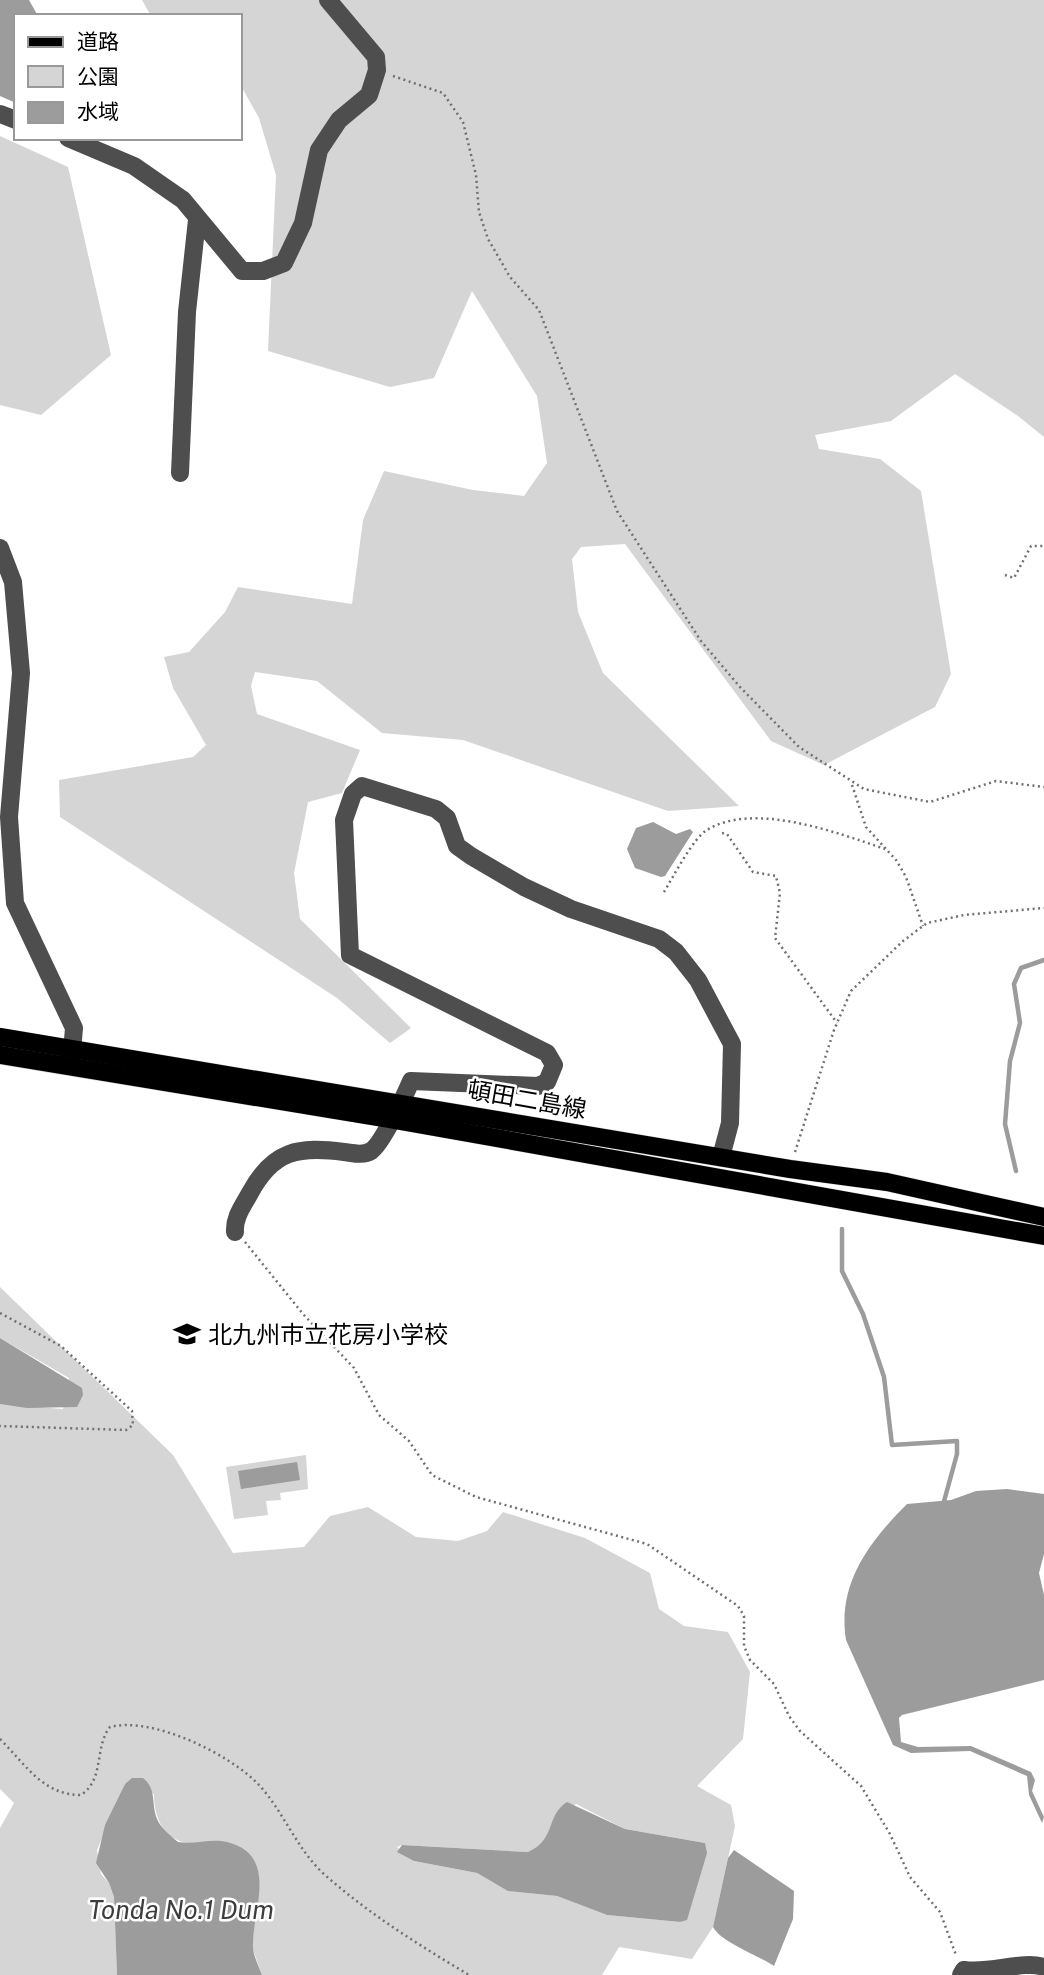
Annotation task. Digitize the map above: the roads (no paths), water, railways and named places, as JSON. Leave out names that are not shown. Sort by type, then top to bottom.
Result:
[{"type":"main road","name":"頓田二島線","points":[[0,1037],[402,1102],[790,1169],[887,1182],[1044,1217]]},
{"type":"main road","name":"頓田二島線","points":[[0,1055],[390,1119],[1044,1236]]},
{"type":"street","points":[[73,140],[134,166],[183,200],[242,271],[262,271],[284,263],[303,223],[319,150],[339,120],[369,95],[377,70],[376,57],[327,0]]},
{"type":"street","points":[[180,473],[187,312],[197,220]]},
{"type":"street","points":[[0,548],[13,582],[21,673],[5,817],[15,903],[74,1028],[71,1067]]},
{"type":"street","points":[[235,1232],[235,1221],[262,1171],[281,1157],[309,1147],[359,1154],[370,1151],[381,1140],[411,1081],[538,1086],[547,1082],[554,1065],[547,1053],[351,955],[344,820],[350,800],[362,786],[436,809],[447,818],[457,846],[503,875],[571,909],[659,939],[676,952],[698,980],[732,1044],[730,1123],[721,1157]]},
{"type":"street","points":[[962,1973],[984,1973],[1034,1964],[1044,1967]]},
{"type":"water","points":[[0,0],[29,0],[37,14],[14,14],[14,102],[0,96]]},
{"type":"water","points":[[653,822],[676,834],[690,829],[693,832],[665,876],[661,877],[635,868],[627,849],[636,828]]},
{"type":"water","points":[[0,1338],[82,1388],[83,1395],[77,1407],[27,1408],[0,1404]]},
{"type":"water","points":[[297,1462],[300,1480],[241,1489],[238,1471]]},
{"type":"water","points":[[1007,1489],[1044,1494],[1044,1554],[1039,1573],[1044,1595],[1044,1680],[902,1715],[899,1718],[901,1742],[918,1747],[971,1746],[1031,1772],[1035,1780],[1032,1791],[1044,1817],[1042,1823],[1029,1795],[1027,1776],[970,1751],[911,1753],[893,1745],[846,1640],[844,1620],[851,1582],[880,1533],[907,1504],[951,1500],[976,1491]]},
{"type":"water","name":"Tonda No.1 Dum","points":[[132,1778],[143,1778],[151,1787],[158,1821],[178,1842],[227,1842],[243,1849],[253,1858],[260,1885],[253,1948],[262,1975],[117,1975],[114,1897],[109,1883],[96,1863],[105,1825],[125,1784]]},
{"type":"water","points":[[567,1802],[625,1829],[705,1843],[707,1853],[687,1920],[680,1922],[607,1915],[557,1896],[508,1891],[477,1873],[414,1861],[397,1852],[402,1845],[528,1852],[543,1841],[560,1807]]},
{"type":"water","points":[[734,1850],[794,1891],[793,1919],[774,1966],[724,1938],[713,1927],[728,1858]]},
{"type":"waterway","points":[[1016,1171],[1005,1124],[1010,1061],[1020,1023],[1014,984],[1021,968],[1044,960]]},
{"type":"waterway","points":[[842,1229],[842,1271],[863,1314],[884,1377],[892,1445],[957,1441],[957,1454],[943,1505]]},
{"type":"place","name":"北九州市立花房小学校","points":[[187,1334]]}]
